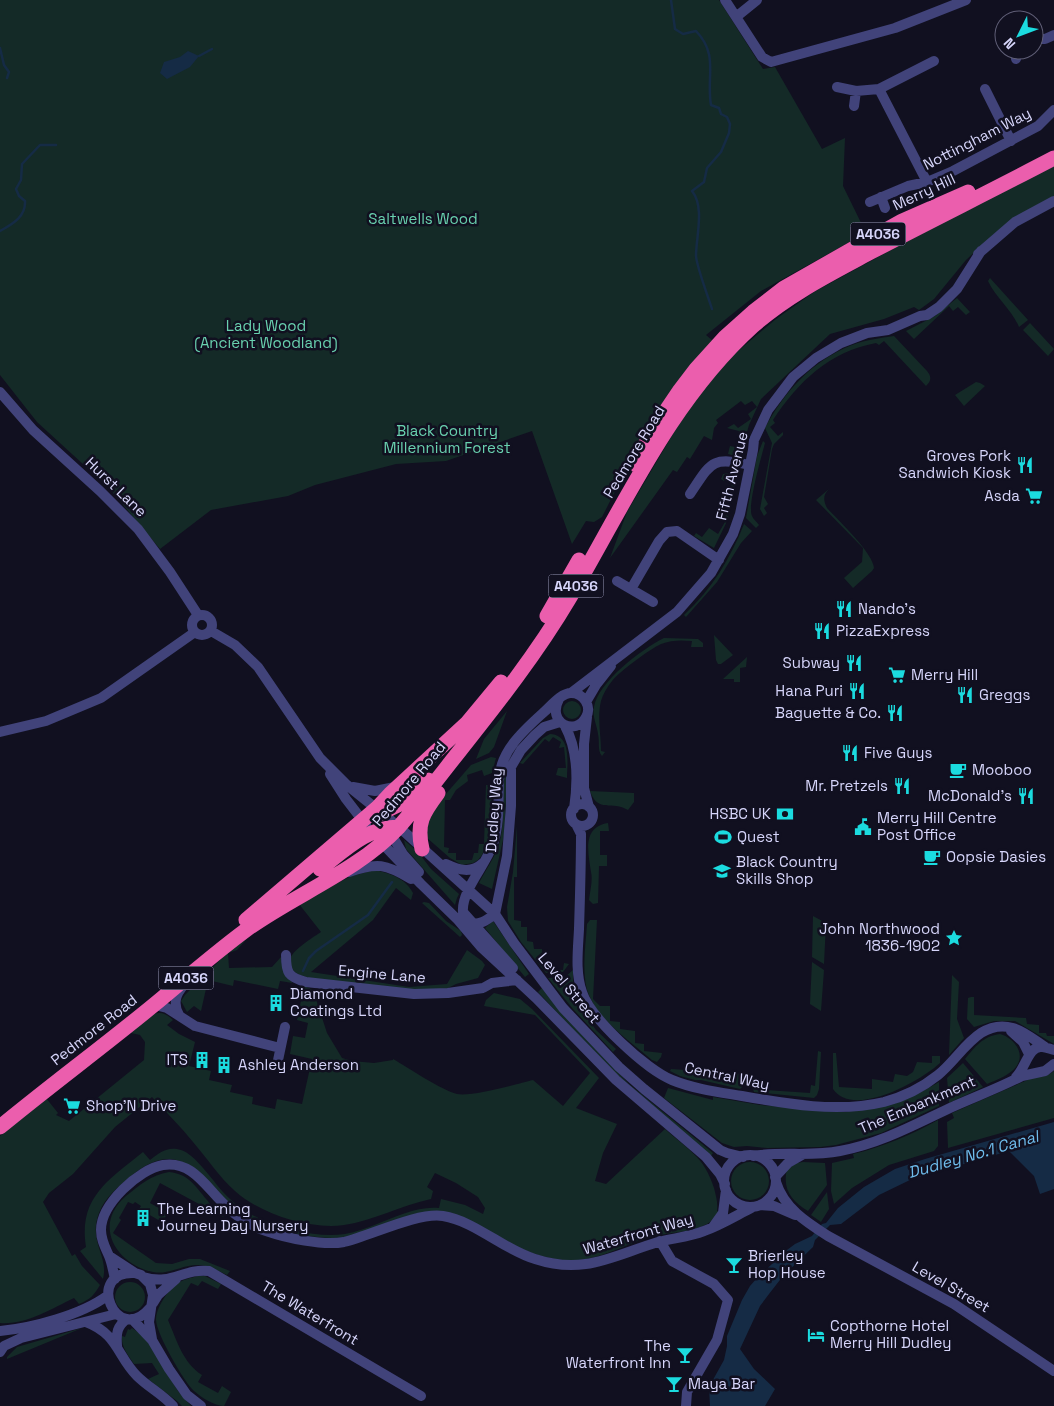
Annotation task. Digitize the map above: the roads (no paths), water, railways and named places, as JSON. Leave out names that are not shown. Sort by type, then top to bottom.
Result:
[{"type":"highway","name":"Merry Hill","points":[[722,349],[725,337],[784,288],[902,221],[982,185],[1054,148]]},
{"type":"highway","name":"Merry Hill","points":[[722,349],[790,298],[829,275],[914,229],[1054,158]]},
{"type":"highway","name":"Pedmore Road","points":[[0,1127],[246,930],[290,901],[351,866],[386,823],[477,729],[505,694],[554,623],[672,421],[722,349]]},
{"type":"highway","name":"Pedmore Road","points":[[386,823],[409,777],[468,723],[500,684],[545,619],[656,424],[696,368],[722,349]]},
{"type":"highway","points":[[367,826],[386,823],[400,804],[426,782],[477,729]]},
{"type":"highway","points":[[426,852],[419,836],[420,823],[430,804],[471,750],[477,729]]},
{"type":"highway","name":"Pedmore Road","points":[[0,1115],[125,1017],[207,949],[252,915],[310,878],[359,839],[367,826],[386,823]]},
{"type":"street","points":[[725,0],[762,56],[772,62],[895,28],[966,0]]},
{"type":"street","points":[[736,17],[757,0]]},
{"type":"street","points":[[838,86],[856,91],[880,89],[934,61]]},
{"type":"street","points":[[880,89],[927,182]]},
{"type":"street","points":[[984,90],[1011,140]]},
{"type":"street","points":[[854,106],[856,91]]},
{"type":"street","name":"Nottingham Way","points":[[870,202],[908,186],[927,182],[953,170],[1038,126],[1054,110]]},
{"type":"street","points":[[881,197],[884,208]]},
{"type":"street","name":"Fifth Avenue","points":[[571,693],[677,612],[711,573],[732,534],[740,514],[754,440],[768,410],[793,377],[816,358],[841,343],[867,333],[888,330],[920,316],[927,315],[950,298],[981,251],[1015,222],[1054,200]]},
{"type":"street","name":"Hurst Lane","points":[[0,392],[33,430],[100,491],[138,529],[170,572],[198,615]]},
{"type":"street","points":[[690,494],[705,472],[716,462],[725,460],[749,465]]},
{"type":"street","points":[[631,589],[659,541],[667,532],[677,531],[719,560]]},
{"type":"street","points":[[617,581],[653,602]]},
{"type":"street","points":[[206,615],[211,618],[213,625],[211,631],[204,635],[195,632],[192,624],[195,617],[206,615]]},
{"type":"street","points":[[211,631],[235,645],[258,667],[346,799],[367,826]]},
{"type":"street","points":[[0,732],[46,721],[101,698],[195,632]]},
{"type":"street","name":"Fifth Avenue","points":[[586,702],[596,685],[618,658]]},
{"type":"street","points":[[581,834],[593,816],[584,788],[584,744],[588,710],[586,702],[580,695],[571,693],[559,698],[555,715],[563,724],[578,726],[584,722],[587,716]]},
{"type":"street","name":"Dudley Way","points":[[467,894],[487,860],[497,829],[499,778],[504,757],[535,720],[559,698]]},
{"type":"street","name":"Dudley Way","points":[[495,914],[506,856],[511,806],[511,767],[521,750],[535,735],[544,728],[563,724]]},
{"type":"street","name":"Central Way","points":[[563,724],[570,734],[574,752],[576,787],[572,819],[581,834],[578,964],[582,994],[591,1011],[600,1022],[650,1067],[666,1078],[716,1092],[801,1106],[852,1106],[884,1102],[910,1092],[930,1080],[948,1066],[984,1030],[992,1027],[1006,1027]]},
{"type":"street","points":[[320,758],[386,823],[450,913],[470,927],[517,973],[518,981]]},
{"type":"street","points":[[347,785],[369,791],[393,789],[409,777]]},
{"type":"street","points":[[574,809],[580,805],[589,807]]},
{"type":"street","name":"Level Street","points":[[386,823],[426,852],[467,894],[495,914],[514,943],[563,1008],[619,1067],[720,1150],[748,1156]]},
{"type":"street","points":[[576,824],[580,826],[587,825]]},
{"type":"street","points":[[426,852],[458,870],[468,871],[478,867],[487,860]]},
{"type":"street","points":[[326,880],[366,866],[384,866],[412,879],[447,917],[470,927],[495,914]]},
{"type":"street","points":[[467,894],[462,903],[463,912],[470,927]]},
{"type":"street","name":"Level Street","points":[[470,927],[481,947],[573,1034],[616,1080],[697,1148],[714,1166],[725,1187]]},
{"type":"street","name":"Engine Lane","points":[[286,955],[286,968],[290,974],[296,979],[306,982],[414,994],[448,993],[483,988],[492,983],[518,981]]},
{"type":"street","points":[[492,983],[496,975],[496,960]]},
{"type":"street","points":[[179,1016],[175,1007],[179,990],[198,969]]},
{"type":"street","points":[[154,1004],[167,1008],[187,1022],[201,1028],[280,1048]]},
{"type":"street","points":[[277,1065],[285,1027]]},
{"type":"street","points":[[1006,1027],[1014,1028],[1049,1049]]},
{"type":"street","points":[[1006,1027],[1023,1042],[1032,1067],[1040,1071]]},
{"type":"street","points":[[1029,1056],[1034,1048],[1039,1046],[1049,1049]]},
{"type":"street","name":"The Embankment","points":[[748,1156],[770,1153],[803,1155],[838,1152],[860,1147],[898,1133],[1022,1076],[1044,1071],[1053,1064],[1052,1054],[1049,1049]]},
{"type":"street","name":"The Embankment","points":[[1012,1081],[1019,1075],[1029,1056]]},
{"type":"street","name":"The Embankment","points":[[776,1179],[788,1163],[803,1155]]},
{"type":"street","points":[[748,1156],[759,1157],[770,1165],[784,1200],[798,1216],[774,1206],[737,1203],[729,1196],[725,1187],[727,1170],[731,1164],[748,1156]]},
{"type":"street","name":"Waterfront Way","points":[[115,1279],[101,1230],[102,1222],[111,1203],[117,1195],[146,1171],[170,1164],[180,1165],[189,1169],[227,1207],[254,1226],[272,1233],[312,1242],[340,1243],[416,1218],[442,1215],[464,1223],[534,1259],[559,1265],[583,1266],[660,1242],[681,1238],[713,1227],[757,1206]]},
{"type":"street","points":[[757,1206],[765,1202],[773,1193],[776,1179]]},
{"type":"street","name":"Waterfront Way","points":[[713,1227],[723,1213],[725,1187]]},
{"type":"street","name":"Level Street","points":[[798,1216],[828,1236],[954,1304],[1054,1371]]},
{"type":"street","points":[[660,1242],[672,1260],[714,1284],[728,1300],[717,1340],[687,1392],[686,1406]]},
{"type":"street","points":[[109,1256],[150,1284],[153,1290],[149,1322],[152,1340]]},
{"type":"street","name":"The Waterfront","points":[[139,1275],[156,1280],[164,1280],[201,1270],[217,1275],[421,1396]]},
{"type":"street","points":[[139,1275],[124,1274],[115,1279],[109,1286],[107,1296],[110,1306],[116,1314],[130,1319],[152,1340],[187,1395],[201,1406]]},
{"type":"street","name":"The Waterfront","points":[[151,1306],[158,1295],[180,1276]]},
{"type":"street","points":[[2,1349],[5,1339],[0,1332],[76,1313],[89,1308],[107,1296]]},
{"type":"street","points":[[117,1346],[117,1329],[121,1323],[139,1317],[151,1306]]},
{"type":"street","points":[[2,1349],[21,1338],[116,1314]]},
{"type":"street","points":[[86,1322],[100,1329],[117,1346],[135,1374],[173,1406]]},
{"type":"water","points":[[188,51],[199,56],[190,67],[167,79],[160,73],[164,62],[180,57]]},
{"type":"water","name":"Dudley No.1 Canal","points":[[1054,1122],[1054,1189],[1040,1194],[1034,1176],[1009,1151],[912,1179],[879,1195],[841,1224],[830,1225],[815,1240],[813,1247],[783,1276],[760,1306],[740,1349],[754,1369],[775,1389],[765,1406],[710,1406],[709,1387],[724,1360],[727,1336],[742,1300],[757,1278],[787,1250],[812,1236],[838,1208],[864,1187],[895,1169]]},
{"type":"waterway","points":[[671,0],[675,29],[683,34],[696,31],[703,40],[710,57],[711,105],[719,108],[721,114],[727,117],[730,124],[729,133],[721,152],[707,168],[704,182],[692,191],[696,198],[699,214],[696,256],[700,275],[712,309]]},
{"type":"waterway","points":[[0,48],[4,65],[9,72],[7,78]]},
{"type":"waterway","points":[[199,56],[212,49]]},
{"type":"waterway","points":[[0,231],[21,216],[25,207],[25,201],[19,196],[16,189],[21,180],[22,164],[40,145],[56,145]]},
{"type":"waterway","points":[[303,971],[309,958],[316,951],[368,915],[392,882]]},
{"type":"place","name":"Groves Pork Sandwich Kiosk","points":[[1025,465]]},
{"type":"place","name":"Asda","points":[[1034,496]]},
{"type":"place","name":"Nando's","points":[[844,609]]},
{"type":"place","name":"PizzaExpress","points":[[822,631]]},
{"type":"place","name":"Subway","points":[[854,663]]},
{"type":"place","name":"Merry Hill","points":[[897,675]]},
{"type":"place","name":"Hana Puri","points":[[857,691]]},
{"type":"place","name":"Greggs","points":[[965,695]]},
{"type":"place","name":"Baguette & Co.","points":[[895,713]]},
{"type":"place","name":"Five Guys","points":[[850,753]]},
{"type":"place","name":"Mooboo","points":[[958,770]]},
{"type":"place","name":"Mr. Pretzels","points":[[902,786]]},
{"type":"place","name":"McDonald's","points":[[1026,796]]},
{"type":"place","name":"HSBC UK","points":[[785,814]]},
{"type":"place","name":"Merry Hill Centre Post Office","points":[[863,827]]},
{"type":"place","name":"Quest","points":[[723,837]]},
{"type":"place","name":"Oopsie Dasies","points":[[932,857]]},
{"type":"place","name":"Black Country Skills Shop","points":[[722,871]]},
{"type":"place","name":"John Northwood 1836-1902","points":[[954,938]]},
{"type":"place","name":"Diamond Coatings Ltd","points":[[276,1003]]},
{"type":"place","name":"ITS","points":[[202,1060]]},
{"type":"place","name":"Ashley Anderson","points":[[224,1065]]},
{"type":"place","name":"Shop'N Drive","points":[[72,1106]]},
{"type":"place","name":"The Learning Journey Day Nursery","points":[[143,1218]]},
{"type":"place","name":"Brierley Hop House","points":[[734,1265]]},
{"type":"place","name":"Copthorne Hotel Merry Hill Dudley","points":[[816,1335]]},
{"type":"place","name":"The Waterfront Inn","points":[[685,1355]]},
{"type":"place","name":"Maya Bar","points":[[674,1384]]},
{"type":"park label","name":"Saltwells Wood","points":[[423,219]]},
{"type":"park label","name":"Lady Wood (Ancient Woodland)","points":[[266,334]]},
{"type":"park label","name":"Black Country Millennium Forest","points":[[447,440]]}]
